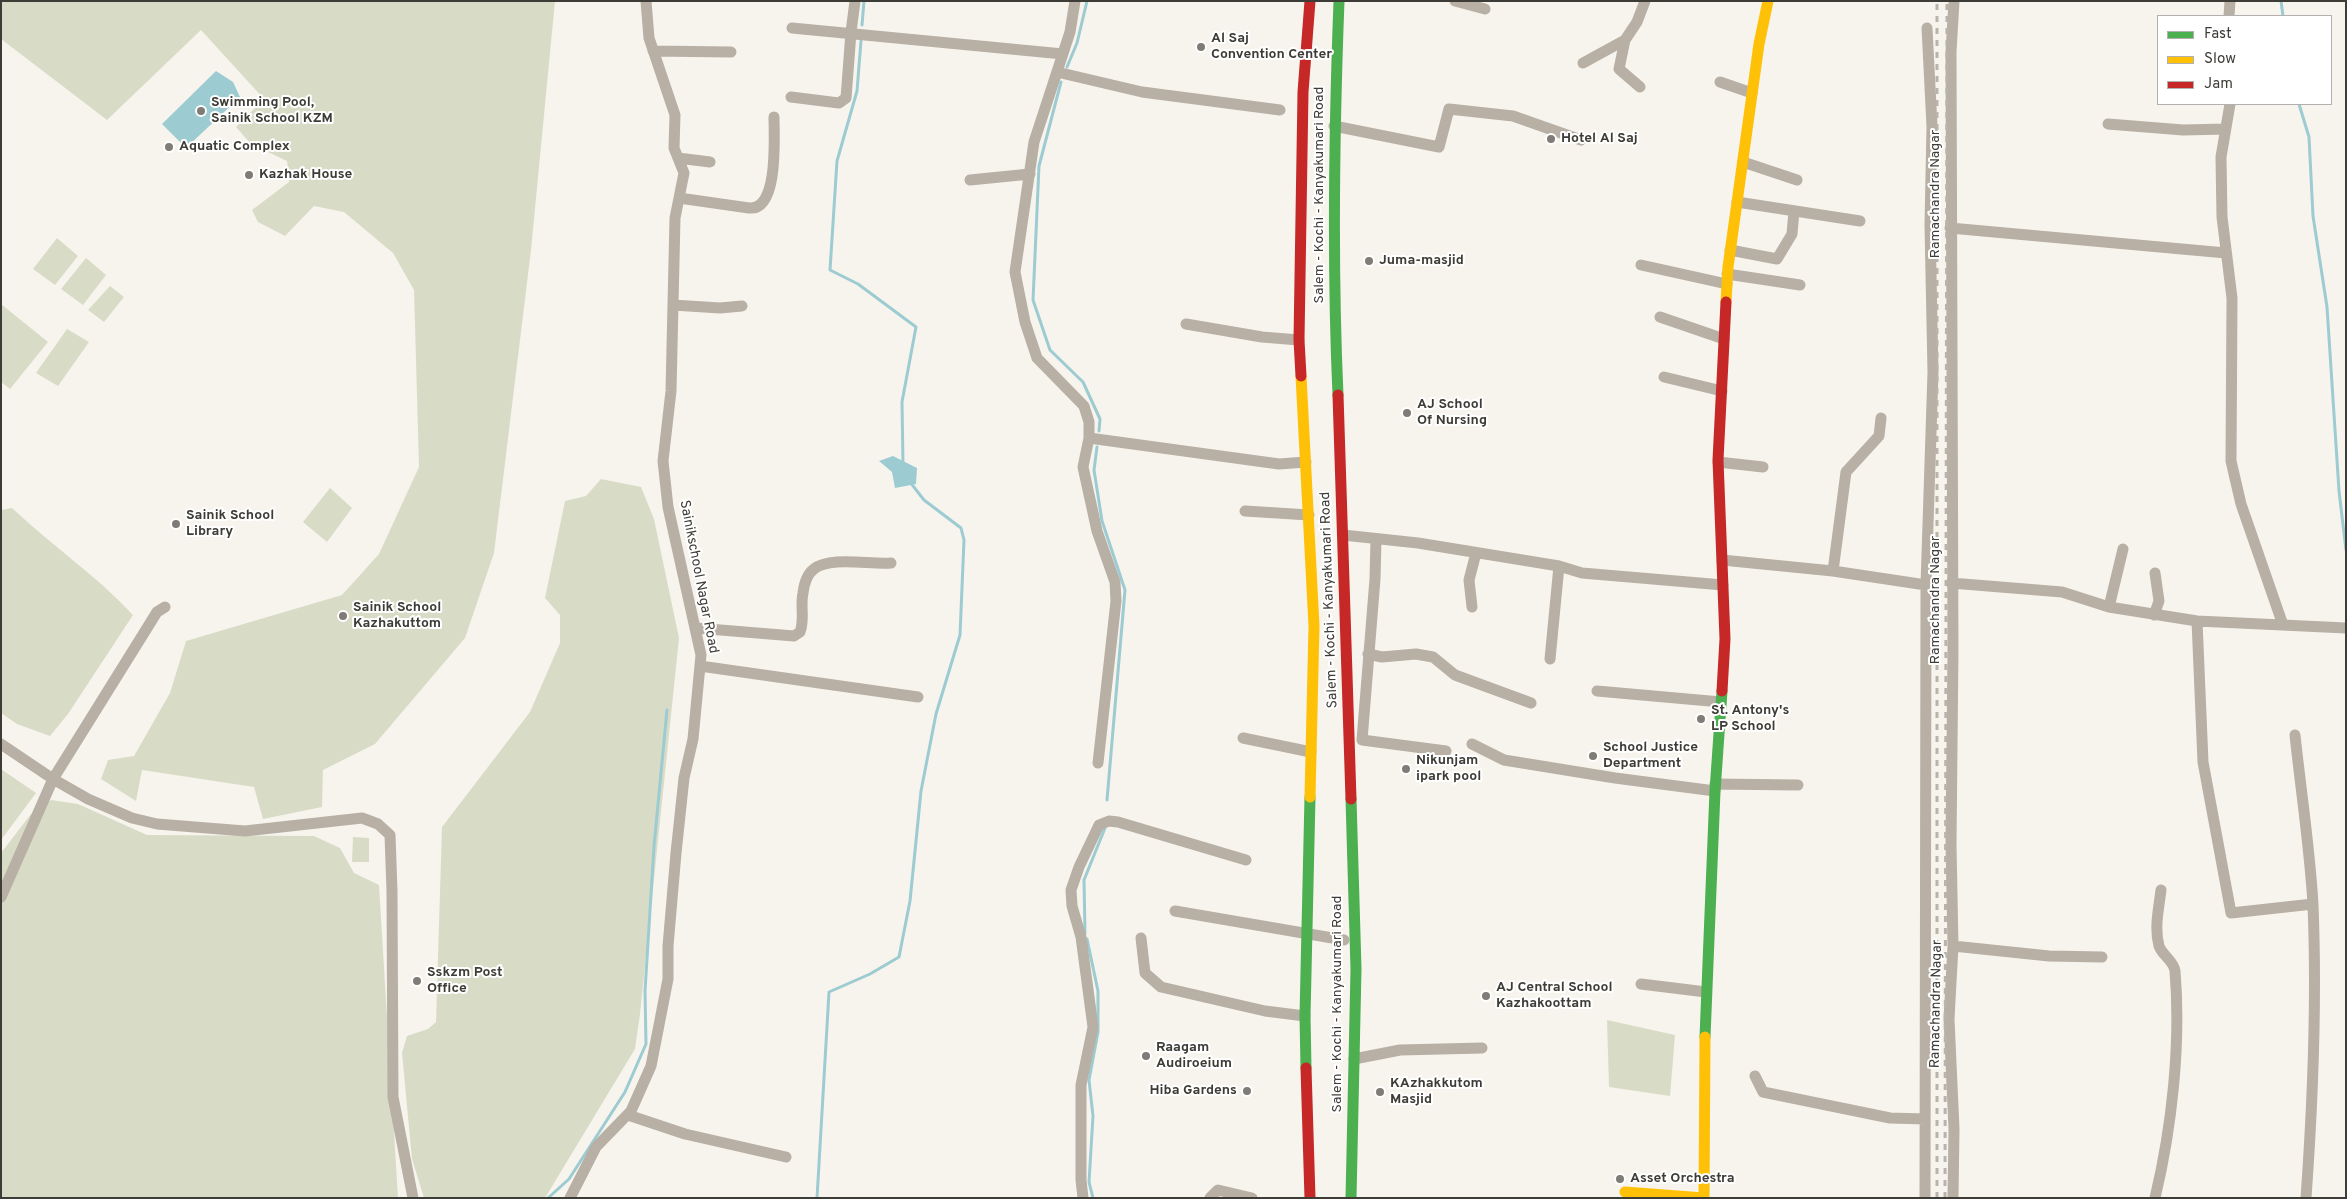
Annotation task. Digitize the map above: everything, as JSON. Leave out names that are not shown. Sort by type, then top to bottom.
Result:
[{"type":"main road","points":[[1310,1],[1303,92],[1299,340],[1314,626],[1305,1016],[1310,1198]]},
{"type":"main road","name":"Salem - Kochi - Kanyakumari Road","points":[[1339,1],[1334,126],[1333,279],[1344,536],[1356,970],[1351,1198]]},
{"type":"main road","points":[[1625,1192],[1704,1198],[1706,992],[1715,787],[1725,638],[1718,462],[1727,279],[1752,93],[1768,1]]},
{"type":"street","name":"Sainikschool Nagar Road","points":[[570,1198],[596,1147],[628,1115],[651,1066],[668,979],[668,946],[676,853],[684,778],[693,739],[701,655],[668,507],[663,461],[671,391],[675,218],[684,173],[674,148],[675,115],[649,38],[646,1]]},
{"type":"street","points":[[792,97],[843,102],[847,92],[855,1]]},
{"type":"street","points":[[1075,1],[1070,32],[1034,142],[1015,272],[1019,299],[1037,358],[1084,406],[1089,422],[1089,438],[1083,467],[1097,531],[1115,582],[1116,601],[1098,764]]},
{"type":"street","points":[[1454,1],[1485,9]]},
{"type":"street","points":[[1640,87],[1619,69],[1625,40],[1637,22],[1645,1]]},
{"type":"street","name":"Ramachandra Nagar","points":[[1953,1198],[1954,1129],[1950,1019],[1953,946],[1950,228],[1951,52],[1954,1]]},
{"type":"street","points":[[2229,15],[2230,1]]},
{"type":"street","points":[[792,28],[851,32],[1062,54]]},
{"type":"street","points":[[1925,1198],[1926,585],[1933,372],[1930,225],[1932,126],[1928,28]]},
{"type":"street","points":[[1583,63],[1625,40]]},
{"type":"street","points":[[653,51],[731,52]]},
{"type":"street","points":[[1056,72],[1142,92],[1280,110]]},
{"type":"street","points":[[1720,82],[1752,93]]},
{"type":"street","points":[[2230,105],[2221,157],[2222,217],[2232,298],[2232,461],[2241,504],[2283,626]]},
{"type":"street","points":[[1334,126],[1439,147],[1449,109],[1513,116],[1581,140]]},
{"type":"street","points":[[679,198],[756,208],[761,206],[765,201],[774,168],[774,117]]},
{"type":"street","points":[[2108,124],[2183,130],[2225,129]]},
{"type":"street","points":[[678,158],[710,162]]},
{"type":"street","points":[[1742,162],[1797,180]]},
{"type":"street","points":[[970,180],[1030,174]]},
{"type":"street","points":[[1737,202],[1860,221]]},
{"type":"street","points":[[1730,250],[1777,260],[1792,234],[1794,211]]},
{"type":"street","points":[[1950,228],[2226,253]]},
{"type":"street","points":[[1641,265],[1727,279],[1800,285]]},
{"type":"street","points":[[672,305],[720,308],[742,306]]},
{"type":"street","points":[[1660,317],[1724,339]]},
{"type":"street","points":[[1186,324],[1262,337],[1299,340]]},
{"type":"street","points":[[1664,377],[1722,391]]},
{"type":"street","points":[[1833,571],[1846,472],[1879,436],[1881,418]]},
{"type":"street","points":[[1089,438],[1279,464],[1306,462]]},
{"type":"street","points":[[1718,462],[1763,467]]},
{"type":"street","points":[[1245,511],[1309,515]]},
{"type":"street","points":[[1344,536],[1418,542],[1559,566],[1582,573],[1723,586]]},
{"type":"street","points":[[1376,539],[1375,579],[1362,740],[1446,751]]},
{"type":"street","points":[[2110,607],[2123,549]]},
{"type":"street","points":[[1472,607],[1469,580],[1476,553]]},
{"type":"street","points":[[1722,560],[1833,571],[1926,585]]},
{"type":"street","points":[[696,628],[794,636],[800,632],[802,627],[802,595],[807,578],[813,569],[824,564],[840,562],[891,564]]},
{"type":"street","points":[[1550,659],[1559,566]]},
{"type":"street","points":[[2154,615],[2159,601],[2155,573]]},
{"type":"street","points":[[1951,583],[2062,592],[2110,607],[2197,621],[2346,628]]},
{"type":"street","points":[[1,897],[53,779],[157,612],[165,607]]},
{"type":"street","points":[[2197,621],[2203,762],[2231,913],[2312,904]]},
{"type":"street","points":[[1368,654],[1382,657],[1416,654],[1433,657],[1455,675],[1531,703]]},
{"type":"street","points":[[700,666],[918,698]]},
{"type":"street","points":[[1598,691],[1721,702]]},
{"type":"street","points":[[2295,735],[2312,904],[2315,970],[2314,1099],[2306,1198]]},
{"type":"street","points":[[1243,738],[1311,752]]},
{"type":"street","points":[[1,744],[53,779],[88,799],[132,818],[157,824],[245,831],[362,818],[378,824],[390,835],[393,1097],[412,1198]]},
{"type":"street","points":[[1472,744],[1504,760],[1615,778],[1715,787],[1798,786]]},
{"type":"street","points":[[1083,1198],[1080,1180],[1081,1085],[1093,1028],[1081,937],[1072,906],[1071,890],[1079,867],[1099,825],[1109,821],[1246,860]]},
{"type":"street","points":[[2155,1198],[2173,1082],[2176,999],[2175,968],[2159,947],[2157,918],[2161,890]]},
{"type":"street","points":[[1174,911],[1344,940]]},
{"type":"street","points":[[1141,938],[1145,973],[1161,987],[1265,1012],[1305,1016]]},
{"type":"street","points":[[1953,946],[2049,956],[2102,957]]},
{"type":"street","points":[[1641,984],[1706,992]]},
{"type":"street","points":[[1354,1059],[1400,1050],[1482,1048]]},
{"type":"street","points":[[1755,1076],[1763,1092],[1890,1118],[1925,1119]]},
{"type":"street","points":[[628,1115],[685,1134],[786,1157]]},
{"type":"street","points":[[1210,1198],[1218,1190],[1252,1198]]},
{"type":"green space","points":[[1,1],[555,1],[531,250],[494,553],[465,638],[375,744],[323,770],[322,807],[263,819],[254,787],[142,770],[136,801],[101,779],[108,760],[134,756],[170,693],[186,641],[342,595],[379,554],[419,467],[414,290],[393,253],[344,212],[314,206],[285,236],[258,222],[252,210],[289,182],[287,161],[251,144],[236,127],[264,99],[201,30],[107,120],[1,39]]},
{"type":"green space","points":[[57,238],[78,256],[55,285],[33,269]]},
{"type":"green space","points":[[86,258],[106,275],[83,305],[61,289]]},
{"type":"green space","points":[[110,286],[124,297],[104,322],[88,310]]},
{"type":"green space","points":[[1,304],[48,342],[10,389],[1,382]]},
{"type":"green space","points":[[67,329],[89,342],[58,386],[36,373]]},
{"type":"green space","points":[[601,479],[641,487],[654,519],[679,638],[635,1049],[545,1198],[424,1198],[412,1159],[402,1053],[407,1036],[428,1029],[436,1022],[442,827],[530,712],[560,643],[560,615],[545,598],[565,501],[586,496]]},
{"type":"green space","points":[[330,488],[352,508],[327,542],[303,522]]},
{"type":"green space","points":[[12,508],[89,573],[133,615],[68,714],[50,736],[17,724],[1,713],[1,510]]},
{"type":"green space","points":[[1,769],[36,793],[1,840]]},
{"type":"green space","points":[[51,800],[78,804],[147,835],[314,836],[340,848],[354,873],[379,885],[398,1198],[1,1198],[1,853],[31,814]]},
{"type":"green space","points":[[353,837],[369,838],[369,862],[352,862]]},
{"type":"green space","points":[[1607,1020],[1675,1035],[1670,1096],[1609,1087]]},
{"type":"water","name":"Swimming Pool, Sainik School KZM","points":[[216,71],[233,82],[240,97],[186,148],[162,124]]},
{"type":"water","points":[[893,456],[917,468],[916,484],[895,488],[892,472],[879,461]]},
{"type":"waterway","points":[[862,25],[864,1]]},
{"type":"waterway","points":[[1067,67],[1077,43],[1087,1]]},
{"type":"waterway","points":[[2281,1],[2283,15]]},
{"type":"waterway","points":[[861,41],[857,91],[837,161],[830,270],[858,284],[916,327],[902,402],[903,464]]},
{"type":"waterway","points":[[1061,82],[1039,166],[1033,300],[1050,350],[1083,382],[1100,419],[1099,431]]},
{"type":"waterway","points":[[2299,105],[2309,137],[2313,216],[2327,307],[2339,491],[2346,550]]},
{"type":"waterway","points":[[1097,447],[1094,470],[1102,521],[1125,590],[1107,800]]},
{"type":"waterway","points":[[817,1198],[829,992],[870,974],[899,957],[910,901],[921,791],[936,714],[960,635],[964,540],[961,528],[924,500],[910,482]]},
{"type":"waterway","points":[[548,1198],[569,1179],[625,1092],[646,1044],[645,991],[654,846],[667,710]]},
{"type":"waterway","points":[[1085,933],[1084,880],[1105,828]]},
{"type":"waterway","points":[[1087,939],[1098,991],[1098,1032],[1089,1080],[1093,1116],[1089,1182],[1093,1198]]},
{"type":"railway","points":[[1937,1],[1937,1198]]},
{"type":"railway","points":[[1945,1198],[1947,1]]},
{"type":"traffic: fast","points":[[1338,395],[1334,198],[1339,1]]},
{"type":"traffic: fast","points":[[1705,1037],[1715,791],[1722,691]]},
{"type":"traffic: fast","points":[[1306,1068],[1305,1016],[1310,797]]},
{"type":"traffic: fast","points":[[1351,799],[1356,969],[1351,1198]]},
{"type":"traffic: slow","points":[[1726,302],[1728,267],[1759,44],[1768,1]]},
{"type":"traffic: slow","points":[[1301,376],[1314,626],[1310,797]]},
{"type":"traffic: slow","points":[[1625,1192],[1704,1198],[1705,1037]]},
{"type":"traffic: jam","points":[[1301,376],[1299,340],[1303,92],[1310,1]]},
{"type":"traffic: jam","points":[[1722,691],[1725,639],[1718,460],[1726,302]]},
{"type":"traffic: jam","points":[[1338,395],[1351,799]]},
{"type":"traffic: jam","points":[[1306,1068],[1310,1198]]},
{"type":"place","name":"Al Saj Convention Center","points":[[1201,47]]},
{"type":"place","name":"Swimming Pool, Sainik School KZM","points":[[201,111]]},
{"type":"place","name":"Hotel Al Saj","points":[[1551,139]]},
{"type":"place","name":"Aquatic Complex","points":[[169,147]]},
{"type":"place","name":"Kazhak House","points":[[249,175]]},
{"type":"place","name":"Juma-masjid","points":[[1369,261]]},
{"type":"place","name":"AJ School Of Nursing","points":[[1407,413]]},
{"type":"place","name":"Sainik School Library","points":[[176,524]]},
{"type":"place","name":"Sainik School Kazhakuttom","points":[[343,616]]},
{"type":"place","name":"St. Antony's LP School","points":[[1701,719]]},
{"type":"place","name":"School Justice Department","points":[[1593,756]]},
{"type":"place","name":"Nikunjam ipark pool","points":[[1406,769]]},
{"type":"place","name":"Sskzm Post Office","points":[[417,981]]},
{"type":"place","name":"AJ Central School Kazhakoottam","points":[[1486,996]]},
{"type":"place","name":"Raagam Audiroeium","points":[[1146,1056]]},
{"type":"place","name":"Hiba Gardens","points":[[1247,1091]]},
{"type":"place","name":"KAzhakkutom Masjid","points":[[1380,1092]]},
{"type":"place","name":"Asset Orchestra","points":[[1620,1179]]}]
